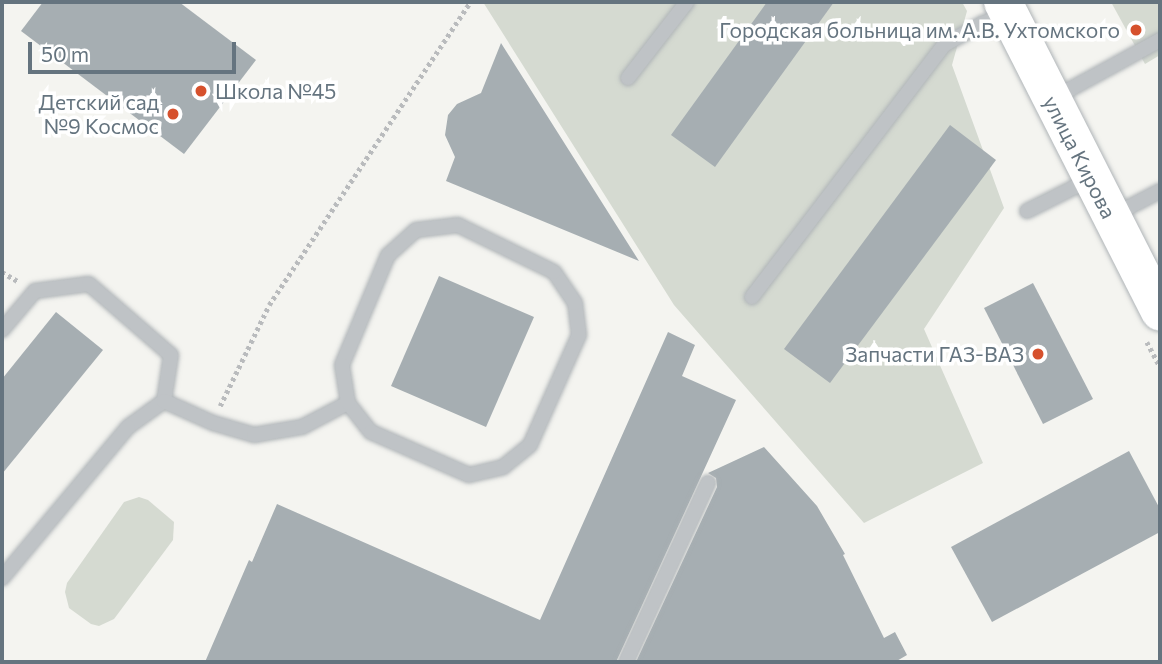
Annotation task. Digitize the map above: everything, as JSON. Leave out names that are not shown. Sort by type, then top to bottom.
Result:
[{"type":"main road","name":"улица Кирова","points":[[1006,8],[1160,311]]},
{"type":"lane","points":[[628,78],[687,2]]},
{"type":"lane","points":[[752,298],[944,45],[1006,8]]},
{"type":"lane","points":[[1052,100],[1160,40]]},
{"type":"lane","points":[[1027,211],[1091,179]]},
{"type":"lane","points":[[1110,217],[1160,191]]},
{"type":"lane","points":[[458,226],[554,272],[575,303],[579,335],[530,445],[503,467],[469,475],[371,432],[348,403],[342,365],[388,255],[416,230],[458,226]]},
{"type":"lane","points":[[2,330],[35,291],[89,284],[171,355],[164,401],[128,427],[2,578]]},
{"type":"lane","points":[[164,401],[213,423],[254,435],[302,427],[348,403]]},
{"type":"lane","points":[[626,662],[708,483]]},
{"type":"path","points":[[213,423],[269,305],[470,2]]},
{"type":"shaded area","points":[[483,2],[962,2],[967,11],[952,65],[1004,208],[924,329],[983,463],[864,523],[674,305]]},
{"type":"shaded area","name":"Городская больница им. А.В. Ухтомского","points":[[1111,2],[1160,2],[1160,55],[1145,64]]},
{"type":"shaded area","points":[[139,497],[148,500],[174,522],[173,540],[114,619],[99,626],[91,624],[69,608],[65,592],[67,583],[124,502]]},
{"type":"building","name":"Детский сад №9 Космос","points":[[43,2],[179,2],[256,60],[184,154],[21,31]]},
{"type":"building","points":[[767,2],[834,2],[715,167],[671,135]]},
{"type":"building","points":[[501,43],[639,261],[446,181],[455,157],[445,135],[448,115],[457,104],[481,93]]},
{"type":"building","points":[[950,125],[996,160],[830,383],[784,349]]},
{"type":"building","points":[[439,276],[534,317],[486,427],[391,386]]},
{"type":"building","name":"Запчасти ГАЗ-ВАЗ","points":[[1033,283],[1093,399],[1043,424],[984,308]]},
{"type":"building","points":[[56,312],[103,350],[2,474],[2,379]]},
{"type":"building","points":[[668,332],[695,345],[682,376],[736,400],[616,662],[205,662],[249,560],[252,562],[277,504],[540,620]]},
{"type":"building","points":[[764,447],[817,506],[845,554],[843,555],[884,638],[895,632],[907,655],[895,662],[636,662],[717,487],[716,478],[708,473]]},
{"type":"building","points":[[1129,451],[1160,509],[1160,532],[992,622],[951,547]]},
{"type":"place","name":"Городская больница им. А.В. Ухтомского","points":[[1136,30]]},
{"type":"place","name":"Школа №45","points":[[201,91]]},
{"type":"place","name":"Детский сад №9 Космос","points":[[173,114]]},
{"type":"place","name":"Запчасти ГАЗ-ВАЗ","points":[[1038,354]]}]
